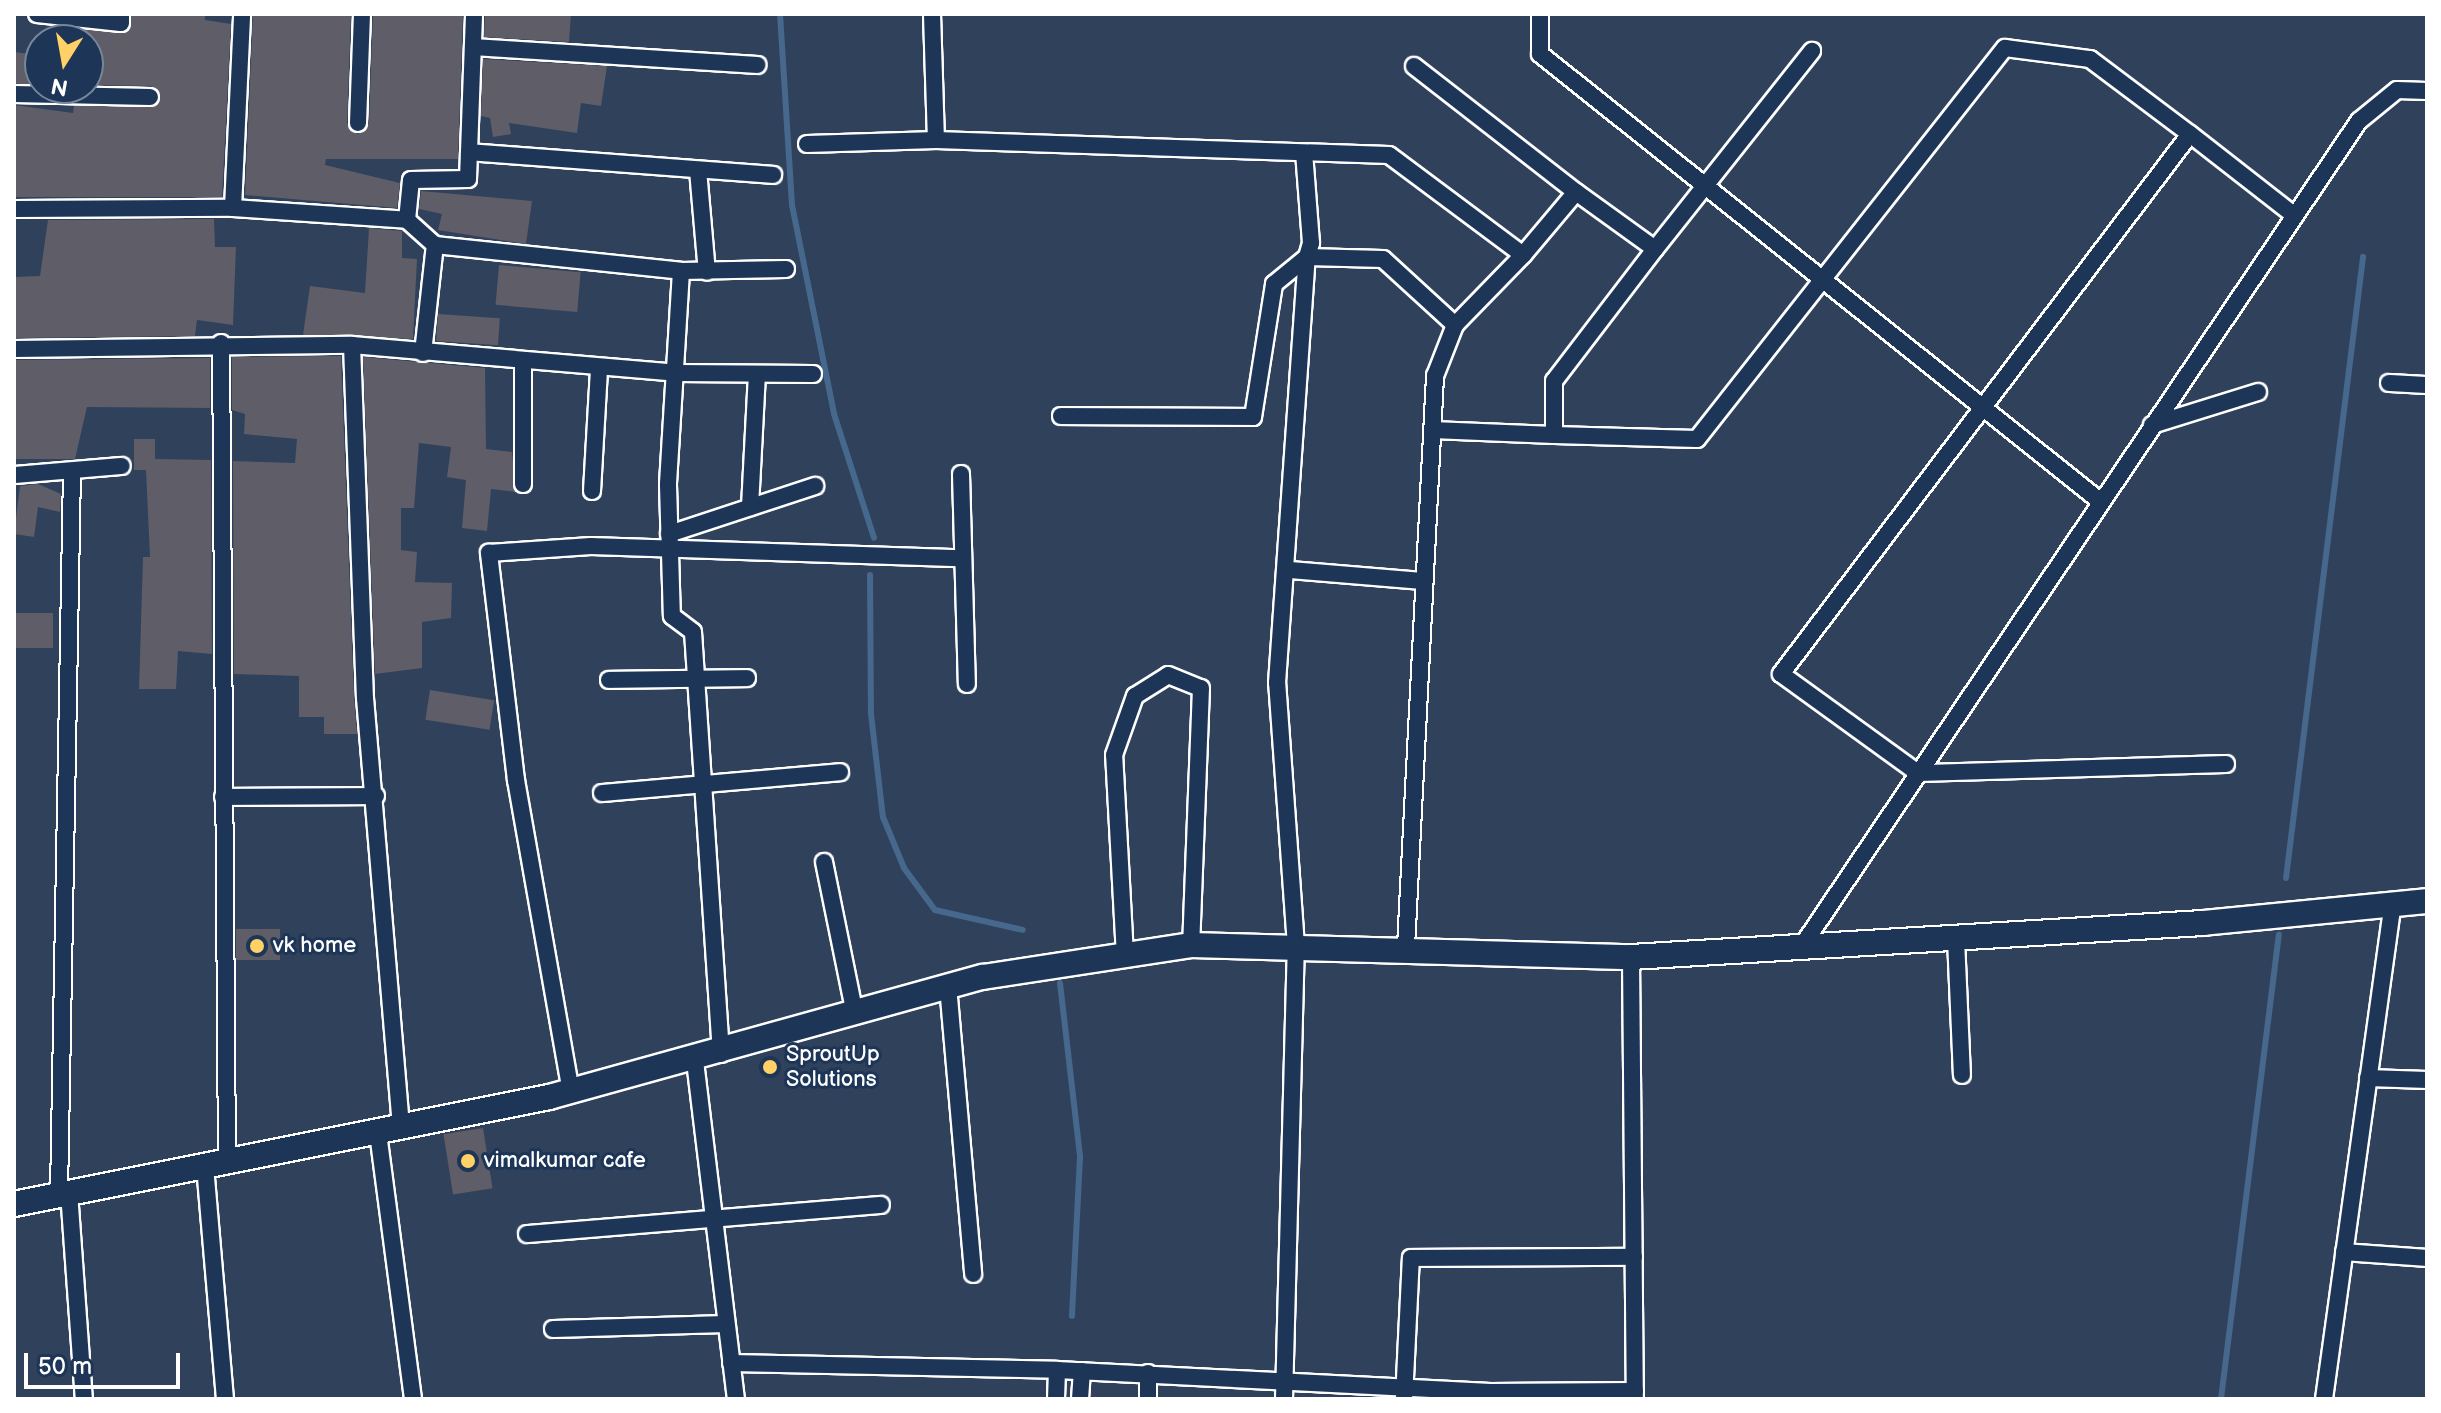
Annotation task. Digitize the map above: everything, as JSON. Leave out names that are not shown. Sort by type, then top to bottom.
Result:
[{"type":"main road","points":[[14,1204],[390,1131],[571,1092],[721,1054],[948,986],[1191,945],[1406,947],[1631,957],[1956,939],[2363,903],[2392,908],[2427,901]]},
{"type":"street","points":[[37,14],[121,23],[121,14]]},
{"type":"street","points":[[233,208],[242,14]]},
{"type":"street","points":[[358,123],[362,14]]},
{"type":"street","points":[[407,220],[411,180],[468,179],[474,14]]},
{"type":"street","points":[[932,14],[936,140]]},
{"type":"street","points":[[1540,14],[1540,54],[2100,501]]},
{"type":"street","points":[[473,47],[757,65]]},
{"type":"street","points":[[1432,430],[1697,439],[2005,48],[2090,59],[2295,216]]},
{"type":"street","points":[[1554,435],[1554,381],[1812,51]]},
{"type":"street","points":[[1414,66],[1655,249]]},
{"type":"street","points":[[1800,949],[2359,121],[2397,90],[2427,91]]},
{"type":"street","points":[[14,94],[150,97]]},
{"type":"street","points":[[2190,134],[1781,674],[1918,773],[2226,764]]},
{"type":"street","points":[[807,144],[936,140],[1389,155],[1523,255]]},
{"type":"street","points":[[469,152],[773,175]]},
{"type":"street","points":[[1284,1399],[1296,946],[1277,683],[1289,570],[1307,257],[1304,153]]},
{"type":"street","points":[[698,170],[707,272]]},
{"type":"street","points":[[1406,947],[1435,376],[1455,325],[1523,255],[1576,192]]},
{"type":"street","points":[[14,209],[233,208],[407,220],[435,245],[681,271],[786,269]]},
{"type":"street","points":[[423,353],[435,245]]},
{"type":"street","points":[[1061,416],[1253,417],[1274,284],[1307,257],[1383,259],[1455,325]]},
{"type":"street","points":[[681,271],[669,534],[672,616],[693,632],[721,1054]]},
{"type":"street","points":[[221,343],[223,797],[216,1164],[225,1399]]},
{"type":"street","points":[[14,349],[221,343],[352,345],[523,363],[676,373],[813,374]]},
{"type":"street","points":[[352,345],[364,683],[376,796],[390,1131],[413,1399]]},
{"type":"street","points":[[523,363],[523,484]]},
{"type":"street","points":[[592,491],[599,368]]},
{"type":"street","points":[[750,507],[757,374]]},
{"type":"street","points":[[2389,383],[2427,385]]},
{"type":"street","points":[[2152,425],[2258,392]]},
{"type":"street","points":[[14,475],[122,466]]},
{"type":"street","points":[[72,471],[76,574],[64,1193],[84,1399]]},
{"type":"street","points":[[961,474],[960,558],[967,684]]},
{"type":"street","points":[[669,534],[815,486]]},
{"type":"street","points":[[571,1092],[521,811],[489,553],[591,546],[671,554],[960,558]]},
{"type":"street","points":[[1289,570],[1424,581]]},
{"type":"street","points":[[1125,956],[1114,755],[1135,696],[1168,675],[1201,688],[1191,945]]},
{"type":"street","points":[[609,680],[747,678]]},
{"type":"street","points":[[602,793],[840,772]]},
{"type":"street","points":[[223,797],[376,796]]},
{"type":"street","points":[[824,862],[855,1014]]},
{"type":"street","points":[[2324,1399],[2392,908]]},
{"type":"street","points":[[1956,939],[1962,1075]]},
{"type":"street","points":[[731,1363],[1284,1376],[1404,1391],[1490,1396],[1635,1395],[1631,957]]},
{"type":"street","points":[[948,986],[973,1274]]},
{"type":"street","points":[[695,1061],[736,1399]]},
{"type":"street","points":[[2368,1078],[2427,1080]]},
{"type":"street","points":[[527,1234],[881,1205]]},
{"type":"street","points":[[2344,1252],[2427,1258]]},
{"type":"street","points":[[1404,1391],[1411,1258],[1634,1257]]},
{"type":"street","points":[[553,1329],[726,1324]]},
{"type":"street","points":[[1056,1399],[1057,1370]]},
{"type":"street","points":[[1080,1399],[1082,1371]]},
{"type":"street","points":[[1148,1373],[1148,1399]]},
{"type":"building","points":[[132,14],[205,14],[205,20],[231,24],[222,197],[14,197],[14,105],[73,113],[74,106],[159,103],[151,86],[104,85],[104,31],[125,33]]},
{"type":"building","points":[[253,14],[351,14],[347,123],[358,134],[369,123],[373,14],[463,14],[458,159],[326,159],[325,165],[400,183],[397,208],[245,195]]},
{"type":"building","points":[[485,14],[571,14],[569,42],[484,37]]},
{"type":"building","points":[[14,52],[24,53],[24,84],[14,83]]},
{"type":"building","points":[[483,59],[607,66],[601,106],[581,103],[577,133],[509,123],[511,134],[493,137],[490,118],[481,116]]},
{"type":"building","points":[[421,191],[532,201],[526,244],[438,230],[442,214],[419,209]]},
{"type":"building","points":[[214,219],[215,247],[236,247],[233,325],[197,320],[195,336],[14,338],[14,277],[40,276],[48,220]]},
{"type":"building","points":[[369,228],[402,231],[402,258],[417,259],[413,339],[303,335],[310,286],[365,293]]},
{"type":"building","points":[[499,265],[581,272],[577,312],[496,305]]},
{"type":"building","points":[[438,314],[500,318],[498,345],[436,341]]},
{"type":"building","points":[[341,356],[357,734],[324,734],[324,717],[299,717],[299,676],[234,674],[233,461],[295,463],[297,439],[244,434],[245,414],[232,410],[232,357]]},
{"type":"building","points":[[363,357],[485,368],[486,449],[512,452],[516,492],[491,489],[487,531],[462,528],[466,480],[447,477],[451,447],[419,443],[414,508],[401,508],[401,550],[417,552],[415,582],[452,583],[451,618],[422,622],[422,668],[375,674]]},
{"type":"building","points":[[210,358],[210,408],[87,407],[75,459],[14,459],[14,360]]},
{"type":"building","points":[[134,439],[155,439],[155,459],[211,460],[212,654],[178,651],[176,689],[139,689],[143,557],[150,557],[146,470],[134,470]]},
{"type":"building","points":[[38,484],[61,494],[60,512],[38,507],[34,537],[14,534],[20,486]]},
{"type":"building","points":[[14,613],[53,613],[53,648],[14,648]]},
{"type":"building","points":[[430,690],[494,700],[490,730],[425,720]]},
{"type":"building","name":"vk home","points":[[236,929],[280,929],[280,960],[236,960]]},
{"type":"building","name":"vimalkumar cafe","points":[[483,1128],[493,1188],[453,1195],[443,1134]]},
{"type":"waterway","points":[[780,14],[792,205],[834,414],[874,538]]},
{"type":"waterway","points":[[2286,878],[2363,257]]},
{"type":"waterway","points":[[870,575],[871,714],[883,817],[904,868],[935,910],[1023,930]]},
{"type":"waterway","points":[[2221,1399],[2279,935]]},
{"type":"waterway","points":[[1060,983],[1080,1157],[1072,1316]]},
{"type":"place","name":"vk home","points":[[257,946]]},
{"type":"place","name":"SproutUp Solutions","points":[[770,1067]]},
{"type":"place","name":"vimalkumar cafe","points":[[468,1161]]}]
